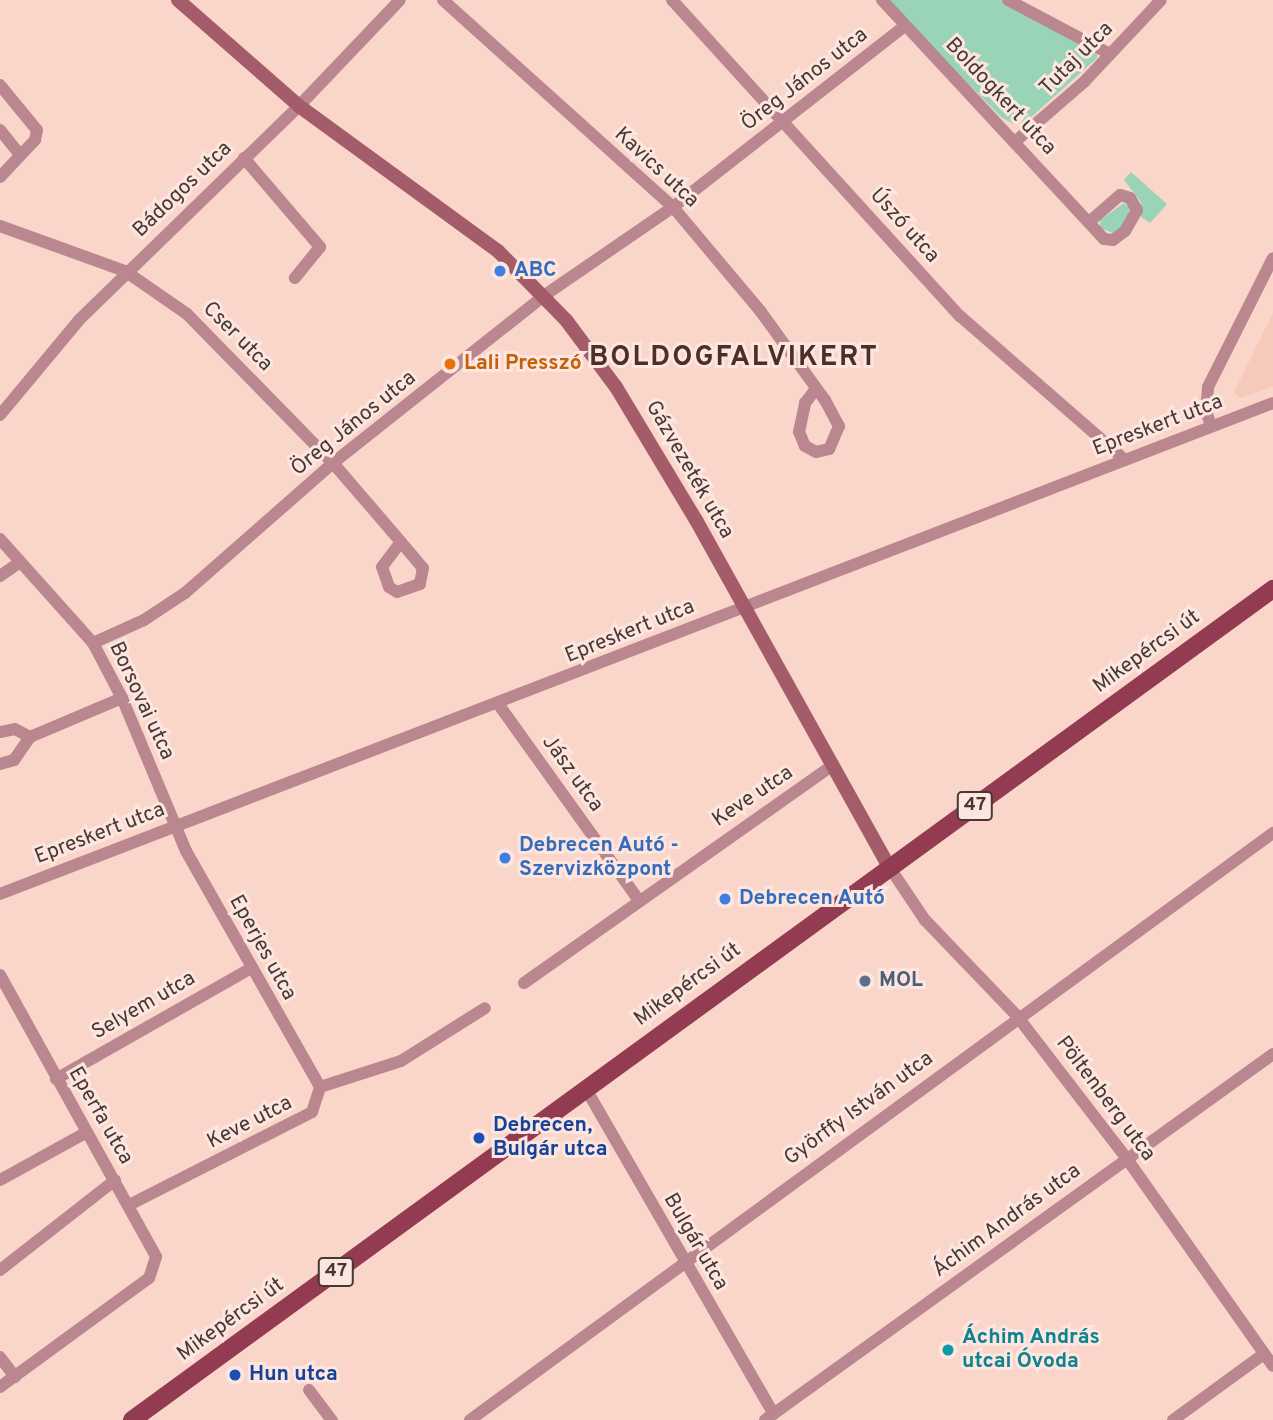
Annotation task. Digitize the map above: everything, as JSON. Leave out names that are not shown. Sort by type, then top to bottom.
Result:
[{"type":"main road","name":"Mikepércsi út","points":[[132,1420],[1273,589]]},
{"type":"street","name":"Gázvezeték utca","points":[[178,0],[299,106],[498,251],[545,295],[616,387],[890,868]]},
{"type":"street","name":"Bádogos utca","points":[[0,415],[125,271],[299,106],[400,0]]},
{"type":"street","name":"Kavics utca","points":[[443,0],[673,206],[761,312],[815,390],[825,400],[839,426],[829,449],[817,452],[805,446],[799,432],[805,403],[815,390]]},
{"type":"street","name":"Úszó utca","points":[[673,0],[960,316],[1125,460]]},
{"type":"street","name":"Boldogkert utca","points":[[882,0],[1089,222]]},
{"type":"street","points":[[1008,0],[1110,54]]},
{"type":"street","name":"Tutaj utca","points":[[1016,141],[1110,54],[1161,0]]},
{"type":"street","name":"Öreg János utca","points":[[93,643],[144,620],[185,593],[333,463],[545,295],[673,206],[905,26]]},
{"type":"street","points":[[0,85],[37,130],[35,140],[0,177]]},
{"type":"street","points":[[0,130],[16,150]]},
{"type":"street","points":[[244,158],[320,247],[295,278]]},
{"type":"street","name":"Cser utca","points":[[0,226],[125,271],[187,314],[333,463],[401,542]]},
{"type":"street","points":[[1211,426],[1206,411],[1208,387],[1273,258]]},
{"type":"street","name":"Epreskert utca","points":[[0,894],[499,705],[1273,403]]},
{"type":"street","name":"Borsovai utca","points":[[0,539],[93,643],[122,698],[177,825]]},
{"type":"street","points":[[0,576],[20,562]]},
{"type":"street","points":[[0,764],[15,760],[30,737],[122,698]]},
{"type":"street","name":"Jász utca","points":[[499,705],[638,899]]},
{"type":"street","points":[[0,732],[15,729],[30,737]]},
{"type":"street","name":"Keve utca","points":[[524,983],[638,899],[832,766]]},
{"type":"street","name":"Eperjes utca","points":[[177,825],[186,851],[320,1087]]},
{"type":"street","name":"Györffy István utca","points":[[470,1420],[1017,1016],[1273,832]]},
{"type":"street","name":"Pöltenberg utca","points":[[890,868],[925,920],[1017,1016],[1127,1159],[1273,1366]]},
{"type":"street","name":"Selyem utca","points":[[56,1079],[251,968]]},
{"type":"street","name":"Eperfa utca","points":[[0,975],[56,1079],[130,1205],[156,1258],[149,1278],[15,1377]]},
{"type":"street","points":[[320,1087],[401,1061],[485,1008]]},
{"type":"street","name":"Áchim András utca","points":[[769,1417],[1273,1054]]},
{"type":"street","name":"Keve utca","points":[[130,1205],[312,1112],[320,1087]]},
{"type":"street","name":"Bulgár utca","points":[[586,1089],[769,1417]]},
{"type":"street","points":[[0,1180],[87,1132]]},
{"type":"street","points":[[0,1270],[115,1180]]},
{"type":"street","points":[[1173,1420],[1264,1354]]},
{"type":"street","points":[[0,1357],[15,1377],[0,1388]]},
{"type":"street","points":[[309,1390],[332,1420]]},
{"type":"shaded area","points":[[1273,313],[1273,387],[1240,398],[1234,392]]},
{"type":"green space","points":[[886,0],[1004,0],[1097,54],[1097,58],[1028,120],[1014,124],[1001,117]]},
{"type":"green space","points":[[1131,172],[1167,204],[1150,223],[1141,217],[1141,202],[1124,180]]},
{"type":"green space","points":[[1124,203],[1130,208],[1127,222],[1113,233],[1100,228],[1100,220]]},
{"type":"place","name":"ABC","points":[[500,271]]},
{"type":"place","name":"Lali Presszó","points":[[450,364]]},
{"type":"place","name":"Debrecen Autó - Szervizközpont","points":[[505,858]]},
{"type":"place","name":"Debrecen Autó","points":[[725,899]]},
{"type":"place","name":"MOL","points":[[865,981]]},
{"type":"place","name":"Debrecen, Bulgár utca","points":[[479,1138]]},
{"type":"place","name":"Áchim András utcai Óvoda","points":[[948,1350]]},
{"type":"place","name":"Hun utca","points":[[235,1375]]},
{"type":"district","name":"BOLDOGFALVIKERT","points":[[734,358]]}]
